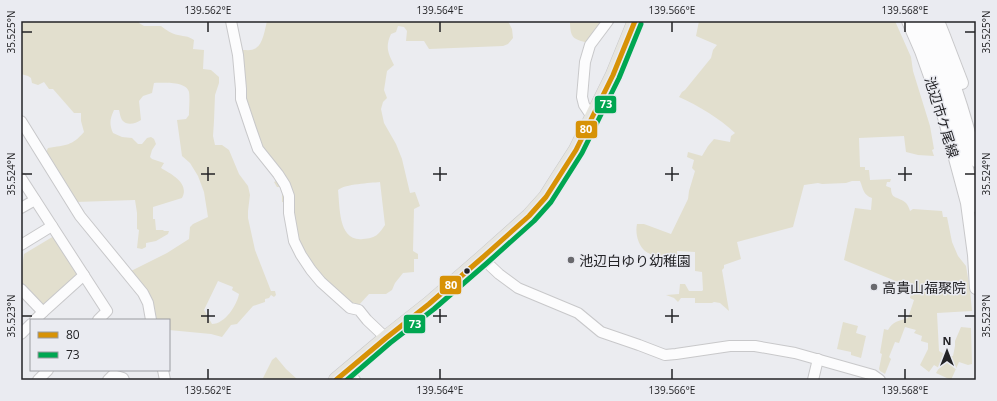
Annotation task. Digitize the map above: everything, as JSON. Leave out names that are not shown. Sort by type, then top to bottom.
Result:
[{"type":"main road","points":[[593,114],[605,72],[626,21]]},
{"type":"main road","points":[[346,377],[386,338],[429,304],[529,216],[546,197],[576,150],[613,75],[635,21]]},
{"type":"street","points":[[232,21],[238,55],[241,99],[258,149],[285,185],[289,196],[289,213],[294,241],[301,255],[321,282],[350,308],[359,310],[386,338]]},
{"type":"street","points":[[593,114],[584,105],[582,97],[585,62],[590,45],[608,21]]},
{"type":"street","name":"池辺市ケ尾線","points":[[908,21],[921,51],[942,110],[967,203],[974,255],[976,288]]},
{"type":"street","name":"池辺市ケ尾線","points":[[918,21],[932,51],[952,110],[976,206]]},
{"type":"street","name":"池辺市ケ尾線","points":[[928,21],[938,43],[962,108],[976,162]]},
{"type":"street","name":"池辺市ケ尾線","points":[[938,21],[956,67],[976,129]]},
{"type":"street","points":[[21,121],[80,216],[143,293],[148,303],[151,319]]},
{"type":"street","points":[[21,178],[107,311],[99,319]]},
{"type":"street","points":[[21,208],[35,200]]},
{"type":"street","points":[[21,245],[52,226]]},
{"type":"street","points":[[482,258],[498,274],[518,288],[578,313],[601,332],[666,355],[730,346],[754,346],[795,353],[818,359],[873,375],[880,380]]},
{"type":"street","points":[[36,319],[84,275]]},
{"type":"street","points":[[21,289],[42,312]]},
{"type":"street","points":[[21,334],[30,325]]},
{"type":"street","points":[[813,380],[818,359]]},
{"type":"street","points":[[38,380],[47,371]]},
{"type":"street","points":[[108,380],[113,375],[123,378],[124,380]]},
{"type":"shaded area","points":[[21,21],[139,21],[139,23],[144,26],[161,26],[174,34],[194,40],[193,49],[204,50],[203,69],[211,70],[219,77],[219,83],[215,95],[213,136],[215,145],[222,145],[229,150],[239,174],[248,186],[250,195],[248,218],[255,250],[271,291],[275,291],[276,295],[274,297],[271,295],[269,298],[265,299],[265,302],[253,306],[237,324],[231,325],[222,337],[211,334],[170,330],[170,319],[155,319],[131,271],[167,253],[189,239],[190,227],[208,217],[204,192],[198,176],[190,163],[182,156],[177,120],[186,119],[189,115],[189,92],[187,88],[179,84],[154,83],[152,93],[143,96],[139,101],[141,120],[136,123],[126,123],[121,119],[119,110],[114,110],[110,122],[113,133],[122,137],[132,138],[138,144],[142,144],[147,138],[151,137],[154,139],[156,144],[150,157],[164,163],[161,168],[182,183],[184,188],[182,198],[153,207],[153,219],[155,219],[156,230],[169,231],[168,234],[156,241],[146,243],[146,247],[142,249],[137,248],[139,230],[137,229],[135,200],[76,202],[46,152],[48,148],[64,145],[80,137],[84,132],[81,121],[81,113],[74,113],[53,89],[49,89],[44,82],[38,85],[32,83],[31,78],[21,74]],"holes":[[[218,281],[233,287],[232,290],[239,294],[236,303],[226,317],[221,321],[212,324],[204,310]]]},
{"type":"shaded area","points":[[267,21],[508,21],[512,29],[513,38],[508,44],[503,46],[429,49],[424,41],[406,41],[407,31],[404,27],[398,26],[396,32],[391,34],[388,43],[388,50],[394,65],[387,71],[384,90],[387,98],[383,102],[381,109],[384,123],[396,144],[402,159],[410,193],[415,192],[420,206],[414,209],[413,251],[418,254],[418,259],[414,259],[414,272],[403,273],[395,283],[392,290],[386,294],[369,294],[358,306],[338,294],[326,282],[299,247],[291,203],[282,202],[282,187],[277,187],[274,182],[278,180],[259,149],[237,63],[242,63],[243,50],[253,50],[258,46],[262,40]],"holes":[[[380,182],[385,225],[378,234],[371,238],[355,238],[349,235],[345,229],[340,214],[338,190],[352,185]]]},
{"type":"shaded area","points":[[570,21],[603,21],[588,43],[573,37]]},
{"type":"shaded area","points":[[699,21],[895,21],[911,57],[913,71],[930,126],[934,156],[918,155],[906,152],[904,136],[859,138],[860,167],[865,167],[865,170],[869,170],[870,180],[891,179],[890,182],[887,182],[886,186],[891,188],[891,192],[894,196],[906,203],[910,211],[913,209],[942,211],[943,217],[947,217],[952,242],[958,256],[966,266],[972,311],[937,313],[939,351],[948,356],[953,356],[955,341],[961,327],[971,328],[972,364],[968,365],[959,362],[951,380],[936,373],[939,368],[934,365],[929,372],[920,365],[928,349],[928,343],[921,341],[922,336],[914,333],[916,330],[905,327],[899,343],[895,342],[889,357],[891,359],[885,374],[879,369],[884,329],[888,330],[894,323],[908,318],[914,300],[910,298],[913,284],[905,280],[903,284],[844,260],[855,208],[871,210],[872,198],[865,193],[860,181],[804,185],[793,227],[737,242],[741,259],[724,265],[722,270],[729,311],[720,303],[695,303],[695,298],[681,298],[678,302],[674,298],[666,295],[679,294],[680,284],[685,284],[689,291],[703,290],[702,272],[695,271],[695,252],[677,251],[677,255],[673,255],[673,259],[660,258],[648,253],[639,242],[636,231],[637,224],[644,224],[671,234],[688,199],[695,171],[692,168],[694,160],[687,157],[688,152],[702,156],[714,139],[730,142],[731,136],[735,133],[722,122],[694,104],[679,97],[711,58],[713,50],[717,45],[696,36]]},
{"type":"shaded area","points":[[54,236],[79,274],[47,305],[41,305],[21,282],[24,254]]},
{"type":"shaded area","points":[[843,322],[858,326],[856,333],[866,336],[861,358],[851,355],[851,352],[837,349]]},
{"type":"shaded area","points":[[276,357],[298,380],[262,380],[272,360]]},
{"type":"transit line","name":"80","points":[[336,380],[429,304],[482,258],[529,216],[546,197],[576,150],[613,75],[635,21]]},
{"type":"transit line","name":"73","points":[[347,380],[390,343],[434,309],[487,263],[534,221],[551,202],[582,153],[619,78],[641,24]]},
{"type":"place","name":"池辺白ゆり幼稚園","points":[[571,260]]},
{"type":"place","name":"高貴山福聚院","points":[[874,287]]}]
